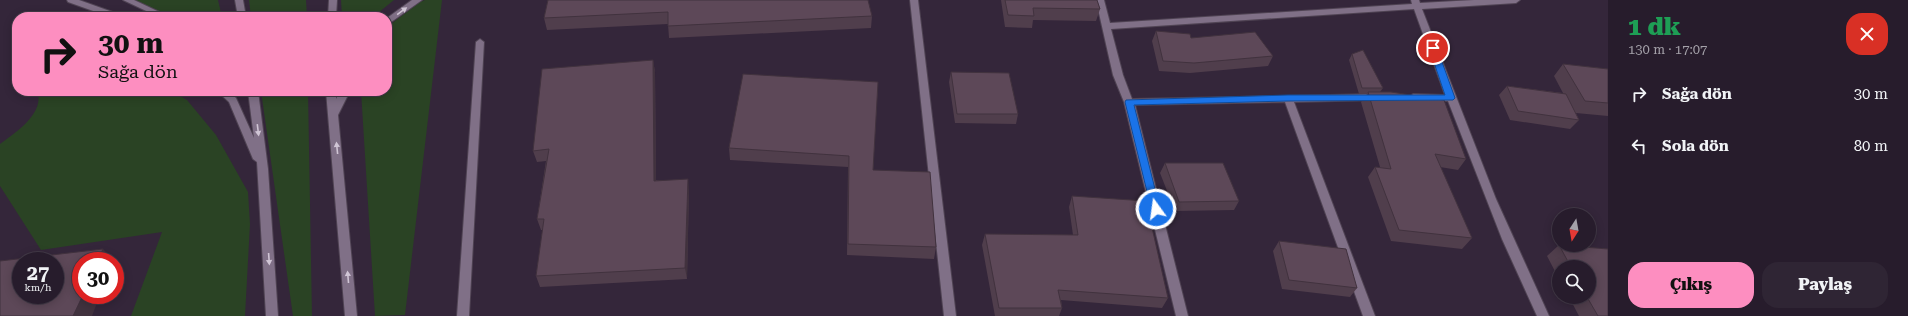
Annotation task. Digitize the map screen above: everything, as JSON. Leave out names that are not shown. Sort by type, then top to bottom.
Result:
[{"type":"street","points":[[71,0],[104,12]]},
{"type":"street","points":[[127,0],[155,12]]},
{"type":"street","points":[[239,0],[241,12]]},
{"type":"street","points":[[332,12],[333,0]]},
{"type":"street","points":[[392,18],[418,0]]},
{"type":"street","points":[[914,0],[950,316]]},
{"type":"street","points":[[1100,0],[1118,75],[1129,102],[1182,316]]},
{"type":"street","points":[[1107,26],[1415,3],[1516,0]]},
{"type":"street","points":[[1415,3],[1450,98],[1517,264],[1543,316]]},
{"type":"street","points":[[463,316],[480,42]]},
{"type":"street","points":[[232,96],[263,169]]},
{"type":"street","points":[[254,96],[263,169],[272,316]]},
{"type":"street","points":[[332,96],[351,316]]},
{"type":"street","points":[[334,113],[342,96]]},
{"type":"street","points":[[1129,102],[1388,97]]},
{"type":"street","points":[[1403,97],[1450,98]]},
{"type":"street","points":[[1288,98],[1369,316]]},
{"type":"green space","points":[[129,0],[218,0],[221,12],[154,12]]},
{"type":"green space","points":[[249,0],[306,0],[307,12],[250,12]]},
{"type":"green space","points":[[341,0],[394,0],[379,12],[342,12]]},
{"type":"green space","points":[[425,0],[442,0],[405,315],[375,316],[361,96],[392,96],[392,23],[420,2]]},
{"type":"green space","points":[[38,96],[180,96],[187,100],[216,135],[248,192],[250,224],[245,316],[131,316],[162,232],[41,250],[0,186],[0,144],[13,135],[27,122],[33,115],[39,99]]},
{"type":"green space","points":[[262,96],[308,96],[312,316],[293,316]]},
{"type":"building","points":[[548,0],[868,0],[872,16],[668,26],[668,12],[544,18]]},
{"type":"building","points":[[1005,0],[1097,0],[1100,9],[1033,8],[1034,16],[1008,15]]},
{"type":"building","points":[[1156,31],[1190,34],[1191,38],[1255,32],[1273,56],[1194,63],[1163,61]]},
{"type":"building","points":[[1363,50],[1383,88],[1362,88],[1352,54]]},
{"type":"building","points":[[653,60],[654,181],[688,179],[685,268],[536,276],[544,219],[537,219],[549,149],[533,151],[542,69]]},
{"type":"building","points":[[1563,64],[1608,69],[1608,103],[1585,101]]},
{"type":"building","points":[[951,72],[1009,73],[1018,114],[957,114]]},
{"type":"building","points":[[743,74],[878,82],[873,170],[930,172],[936,247],[848,244],[849,156],[729,148]]},
{"type":"building","points":[[1507,86],[1566,94],[1579,120],[1518,111]]},
{"type":"building","points":[[1368,92],[1391,92],[1444,100],[1466,159],[1435,154],[1472,238],[1399,230],[1375,167],[1391,169]]},
{"type":"building","points":[[1165,163],[1223,163],[1239,201],[1179,202]]},
{"type":"building","points":[[1072,196],[1146,201],[1168,298],[1058,290],[1062,308],[999,308],[985,234],[1078,235]]},
{"type":"building","points":[[1279,241],[1346,249],[1357,288],[1289,280]]},
{"type":"building","points":[[1596,248],[1608,249],[1608,316],[1598,316],[1591,304],[1596,304],[1596,260],[1567,260],[1563,252],[1596,252]]},
{"type":"building","points":[[103,249],[102,252],[77,252]]},
{"type":"building","points":[[72,253],[72,304],[79,304],[73,316],[0,316],[0,261],[12,260],[12,304],[64,304],[64,254]]},
{"type":"route","points":[[1156,209],[1129,102],[1288,98],[1450,98],[1433,48]]}]
